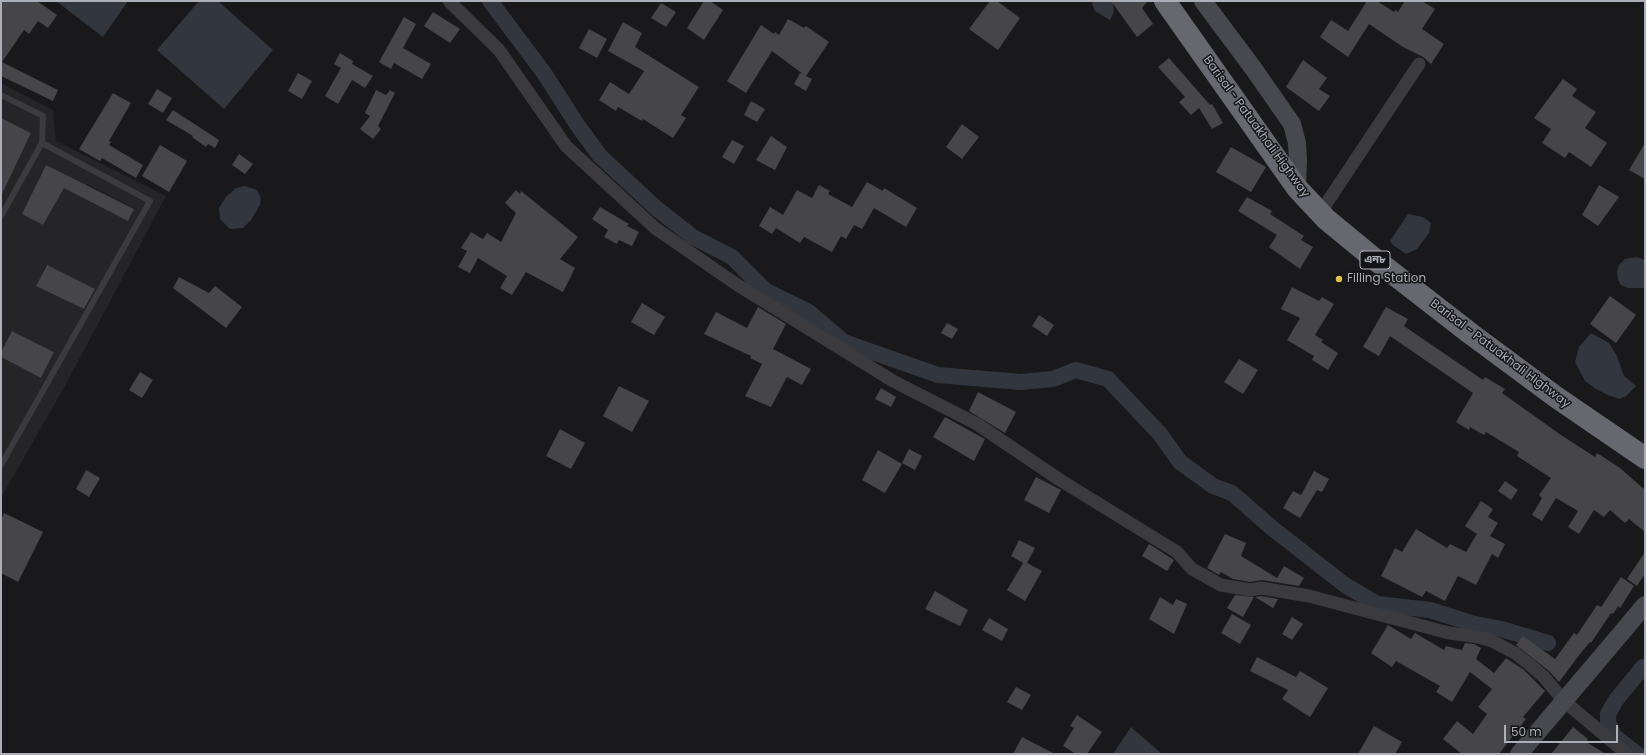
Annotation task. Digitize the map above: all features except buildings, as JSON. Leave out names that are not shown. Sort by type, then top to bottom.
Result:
[{"type":"highway","name":"Barisal - Patuakhali Highway","points":[[1165,1],[1298,188],[1320,213],[1377,261],[1471,334],[1556,397],[1645,458]]},
{"type":"street","points":[[449,1],[499,50],[566,146],[655,228],[736,284],[894,381],[977,424],[1060,480],[1177,552],[1192,569],[1221,585],[1250,590],[1261,588],[1309,596],[1449,633],[1478,637],[1492,641],[1515,653],[1529,664],[1544,677],[1564,700],[1627,754]]},
{"type":"street","points":[[1203,1],[1253,68],[1292,124],[1298,155],[1298,188]]},
{"type":"street","points":[[1320,213],[1418,64]]},
{"type":"street","points":[[1519,754],[1645,605]]},
{"type":"lane","points":[[1,95],[43,116],[42,143],[1,216]]},
{"type":"lane","points":[[1,465],[150,201],[42,143]]},
{"type":"shaded area","points":[[56,1],[128,1],[103,37]]},
{"type":"shaded area","points":[[199,1],[218,1],[273,50],[224,109],[157,50]]},
{"type":"shaded area","points":[[1093,1],[1115,1],[1113,4],[1114,12],[1110,20],[1095,11],[1092,4]]},
{"type":"shaded area","points":[[1,83],[53,110],[56,141],[166,196],[65,386],[1,498],[1,357],[41,378],[54,352],[12,331],[1,352],[1,185],[5,187],[31,133],[1,118]],"holes":[[[46,165],[69,177],[63,190],[39,178]],[[39,182],[60,193],[43,225],[22,214]],[[87,184],[134,208],[129,220],[80,196]],[[46,265],[95,289],[84,309],[37,286]]]},
{"type":"shaded area","points":[[245,186],[257,190],[261,198],[260,205],[251,220],[243,228],[230,229],[220,219],[219,208],[226,197],[236,188]]},
{"type":"shaded area","points":[[1408,214],[1423,217],[1431,223],[1429,233],[1417,249],[1406,254],[1393,245],[1390,241]]},
{"type":"shaded area","points":[[1637,257],[1645,260],[1645,288],[1628,288],[1621,285],[1618,280],[1617,272],[1619,265],[1625,259]]},
{"type":"shaded area","points":[[1591,333],[1609,343],[1617,356],[1624,376],[1636,386],[1626,396],[1620,399],[1596,389],[1585,381],[1575,362],[1579,347]]},
{"type":"shaded area","points":[[1131,727],[1162,754],[1113,754]]},
{"type":"waterway","points":[[490,1],[544,73],[578,126],[600,156],[656,208],[693,237],[732,257],[766,291],[809,312],[844,342],[938,375],[1021,382],[1053,379],[1076,370],[1108,379],[1160,434],[1180,462],[1213,486],[1232,493],[1272,528],[1345,585],[1377,604],[1430,610],[1471,623],[1501,629],[1548,643]]},
{"type":"waterway","points":[[1637,754],[1614,736],[1608,722],[1608,714],[1616,700],[1643,667]]},
{"type":"place","name":"Filling Station","points":[[1339,279]]}]
